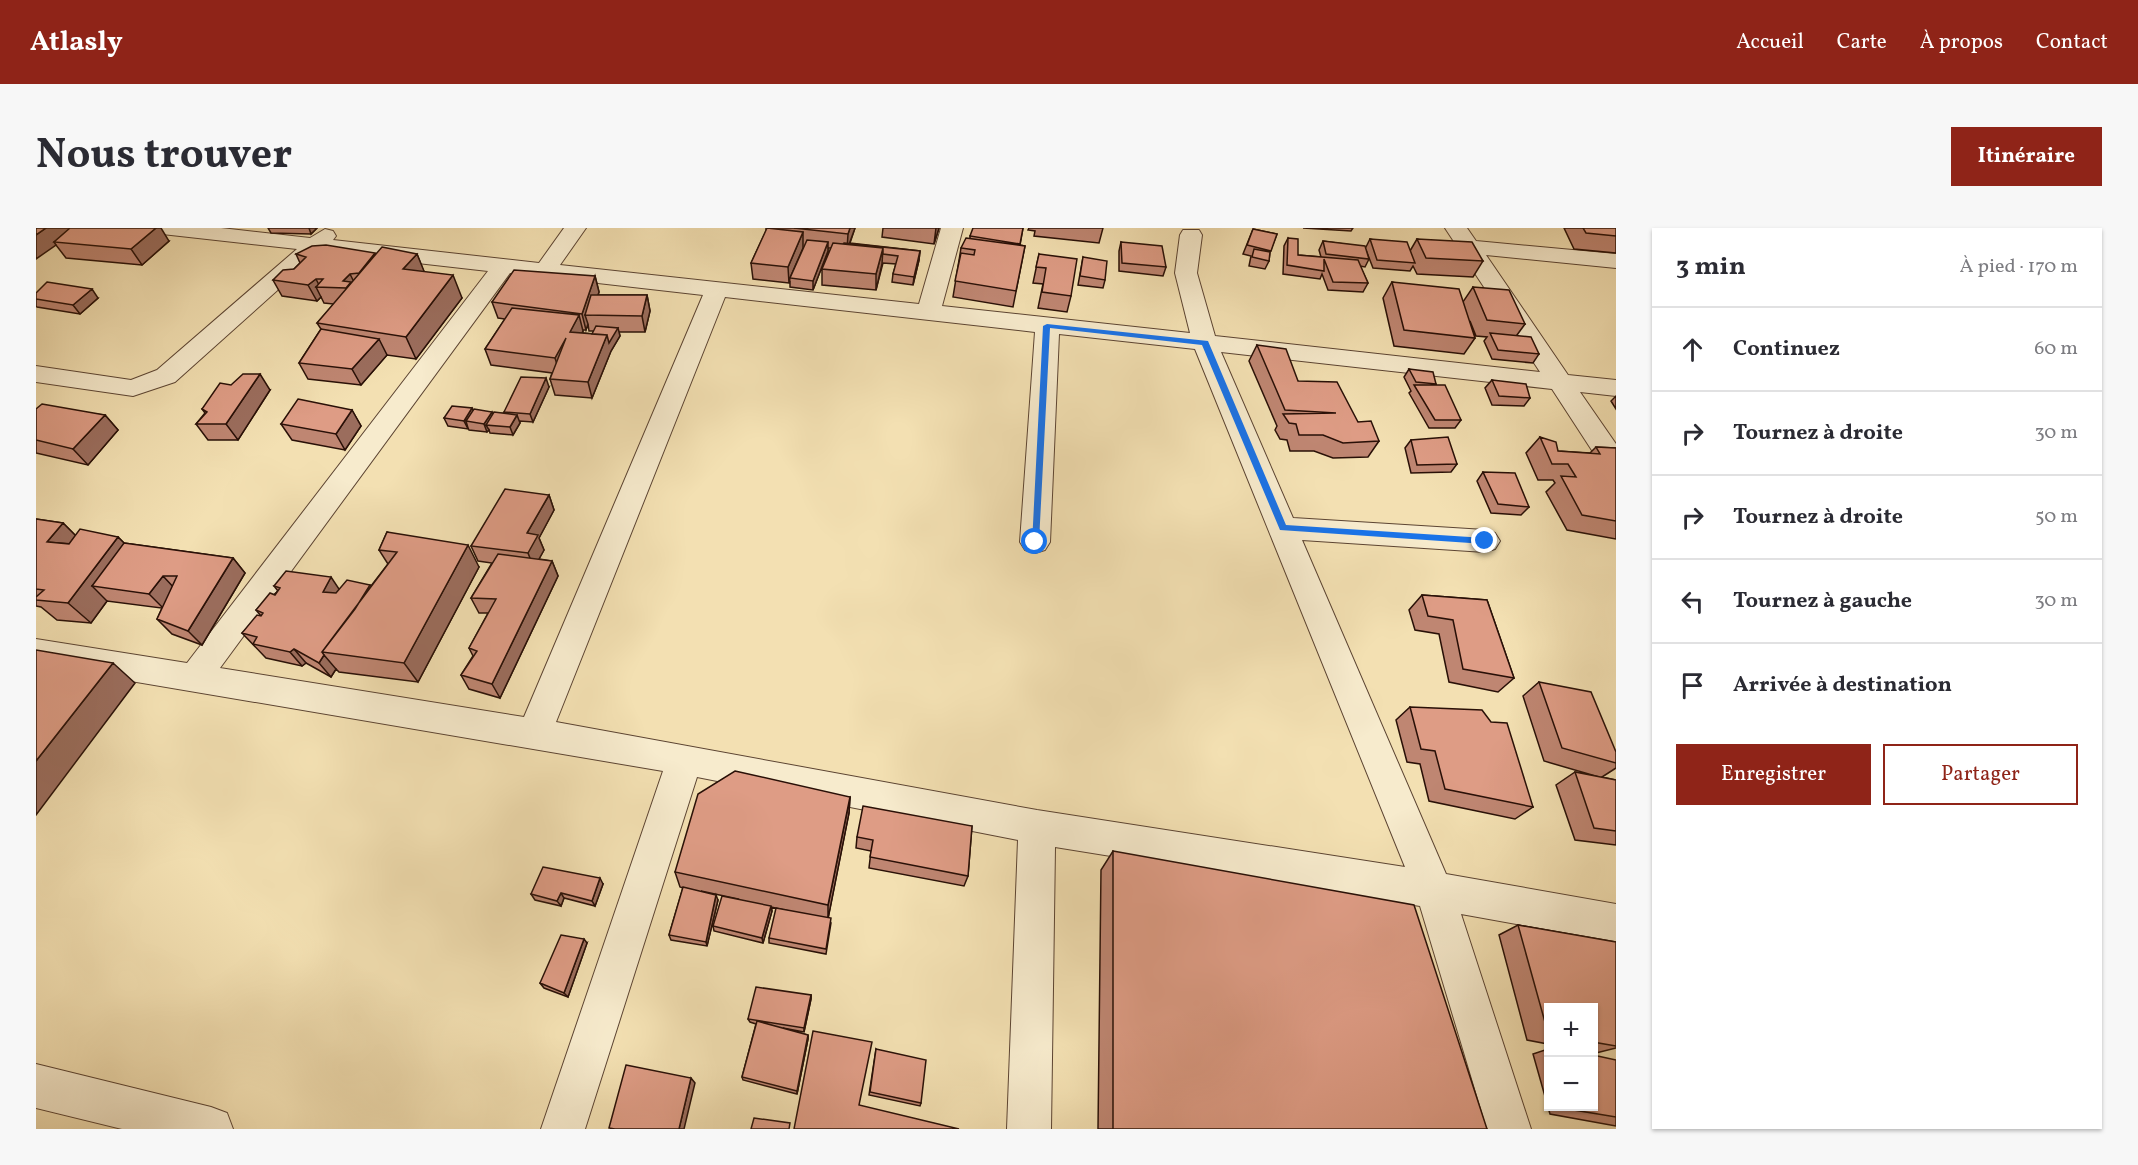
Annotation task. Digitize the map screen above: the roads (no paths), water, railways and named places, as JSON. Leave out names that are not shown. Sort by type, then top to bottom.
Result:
[{"type":"street","points":[[162,228],[544,272],[1616,388]]},
{"type":"street","points":[[36,374],[133,388],[150,384],[166,376],[332,228]]},
{"type":"street","points":[[544,272],[575,228]]},
{"type":"street","points":[[928,313],[952,228]]},
{"type":"street","points":[[1191,235],[1186,280],[1205,343],[1434,890],[1509,1129]]},
{"type":"street","points":[[1463,238],[1616,261]]},
{"type":"street","points":[[1463,238],[1616,465]]},
{"type":"street","points":[[194,678],[503,267]]},
{"type":"street","points":[[534,733],[717,290]]},
{"type":"street","points":[[1035,542],[1047,326]]},
{"type":"street","points":[[1283,528],[1485,541]]},
{"type":"street","points":[[36,652],[534,733],[685,759],[1037,827],[1434,890],[1616,923]]},
{"type":"street","points":[[563,1129],[685,759]]},
{"type":"street","points":[[1029,1129],[1037,827]]},
{"type":"street","points":[[36,1086],[211,1129]]}]
